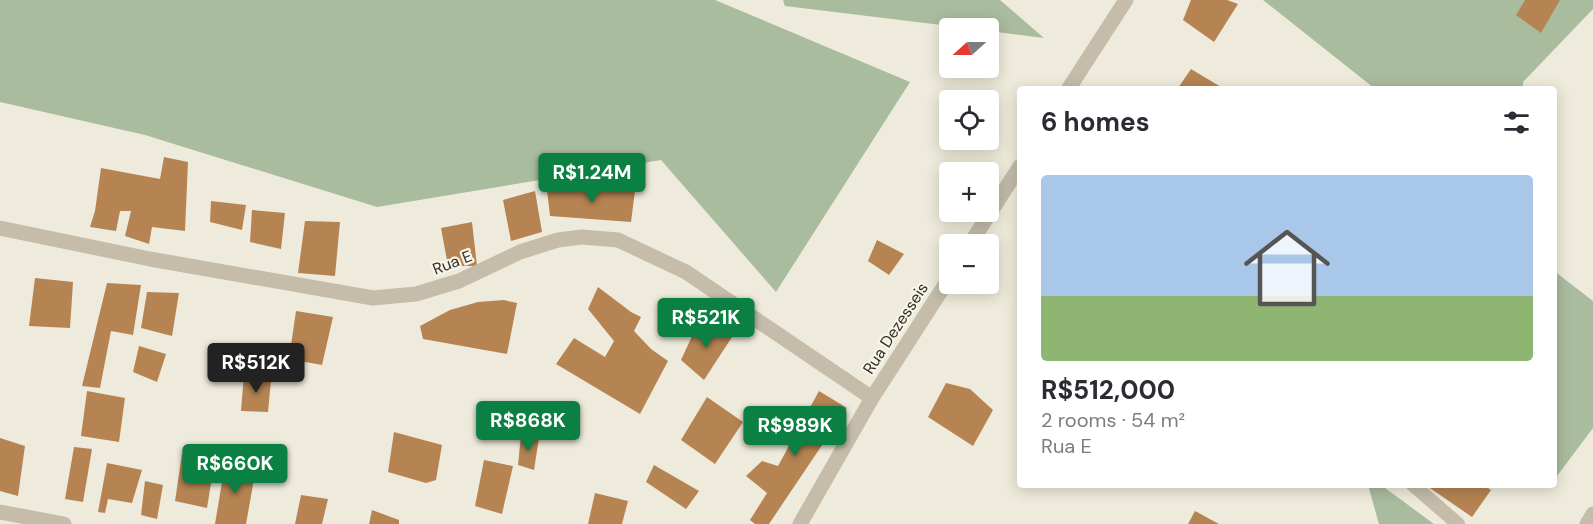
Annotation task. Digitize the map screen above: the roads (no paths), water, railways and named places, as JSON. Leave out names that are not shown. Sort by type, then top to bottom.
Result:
[{"type":"street","points":[[1071,86],[1126,0]]},
{"type":"street","points":[[976,234],[1017,171]]},
{"type":"street","name":"Rua E","points":[[0,228],[150,259],[373,298],[416,294],[459,281],[520,252],[558,240],[582,237],[618,240],[686,272],[872,398]]},
{"type":"street","name":"Rua Dezesseis","points":[[800,524],[872,398],[939,293]]},
{"type":"street","points":[[0,512],[64,524]]},
{"type":"street","points":[[1587,524],[1593,514]]},
{"type":"lane","points":[[1417,488],[1458,524]]}]
